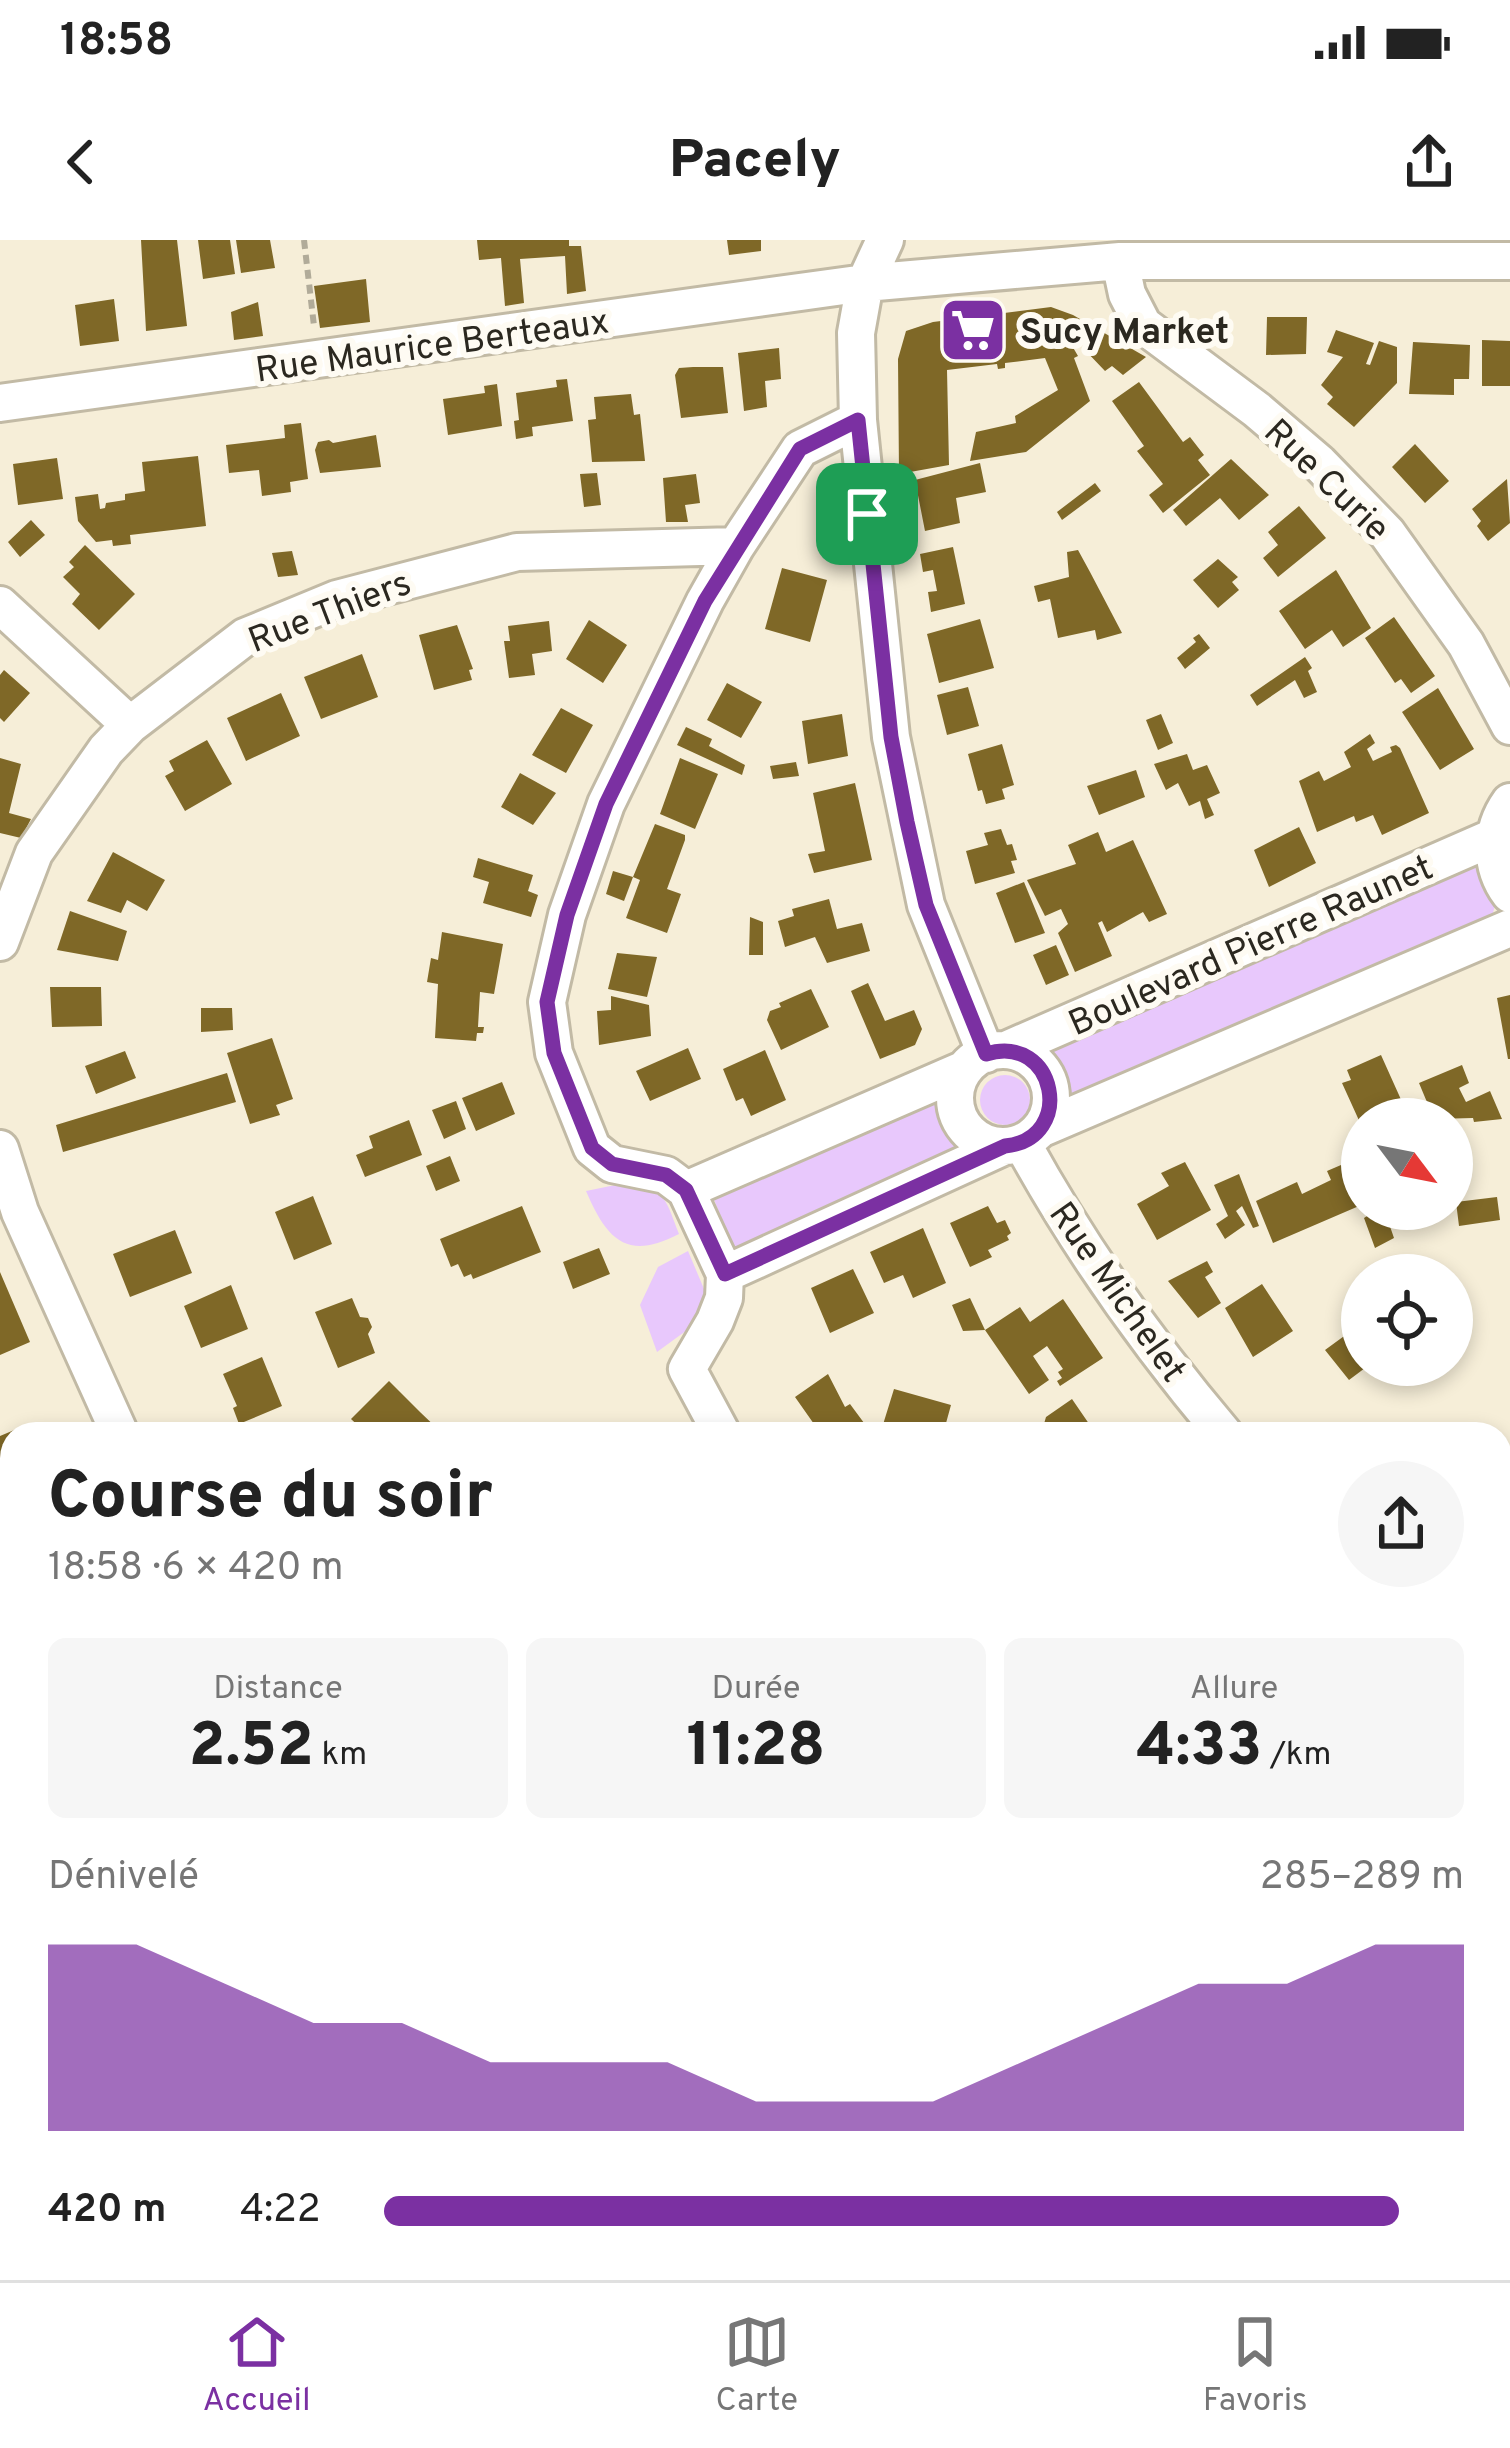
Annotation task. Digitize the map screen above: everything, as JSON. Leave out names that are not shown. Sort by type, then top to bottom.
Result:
[{"type":"street","points":[[885,240],[865,283],[856,333],[858,420],[891,737],[926,905],[986,1058],[955,1098],[964,1127],[989,1144],[1022,1139]]},
{"type":"street","name":"Rue Maurice Berteaux","points":[[0,403],[865,283],[1287,251],[1510,261]]},
{"type":"street","name":"Rue Curie","points":[[1120,261],[1127,294],[1143,325],[1257,410],[1319,463],[1387,533],[1466,644],[1510,726]]},
{"type":"street","points":[[716,1422],[687,1369],[715,1321],[724,1298],[725,1274],[686,1190],[666,1175],[612,1164],[592,1148],[554,1053],[547,1002],[567,915],[606,804],[705,601],[800,449],[858,420]]},
{"type":"street","name":"Rue Thiers","points":[[0,942],[34,853],[106,750],[130,725],[245,637],[337,599],[517,552],[736,546]]},
{"type":"street","points":[[0,604],[130,725]]},
{"type":"street","points":[[1510,802],[1494,837],[1495,861],[1510,893]]},
{"type":"street","name":"Boulevard Pierre Raunet","points":[[686,1190],[1494,837]]},
{"type":"street","points":[[725,1274],[1022,1139],[1510,928]]},
{"type":"street","name":"Boulevard Pierre Raunet","points":[[986,1058],[1033,1061],[1049,1086],[1048,1115],[1022,1139]]},
{"type":"street","name":"Rue Michelet","points":[[1022,1139],[1058,1207],[1123,1306],[1215,1422]]},
{"type":"street","points":[[0,1149],[20,1212],[115,1422]]},
{"type":"path","points":[[304,240],[318,359]]},
{"type":"shaded area","points":[[1478,862],[1495,906],[1492,916],[1070,1102],[1065,1098],[1046,1059],[1049,1047]]},
{"type":"shaded area","points":[[1005,1075],[1023,1082],[1030,1100],[1023,1118],[1005,1125],[987,1118],[980,1100],[987,1082]]},
{"type":"shaded area","points":[[942,1097],[963,1149],[738,1250],[732,1245],[713,1197]]},
{"type":"shaded area","points":[[630,1182],[664,1199],[679,1234],[645,1246],[621,1241],[611,1233],[586,1191]]},
{"type":"shaded area","points":[[688,1251],[707,1296],[694,1325],[657,1352],[640,1305],[658,1267]]},
{"type":"building","points":[[141,240],[177,240],[187,326],[146,331]]},
{"type":"building","points":[[198,240],[230,240],[235,274],[203,279]]},
{"type":"building","points":[[236,240],[270,240],[275,268],[241,273]]},
{"type":"building","points":[[477,240],[569,240],[569,246],[581,246],[586,291],[567,294],[565,256],[520,259],[524,303],[505,306],[501,258],[479,260]]},
{"type":"building","points":[[727,240],[761,240],[761,251],[729,255]]},
{"type":"building","points":[[366,279],[370,322],[320,328],[314,286]]},
{"type":"building","points":[[114,299],[119,341],[80,346],[75,305]]},
{"type":"building","points":[[258,302],[263,336],[234,340],[231,312]]},
{"type":"building","points":[[1051,307],[1146,357],[1123,375],[1112,366],[1105,371],[1083,348],[1087,345],[1070,329],[1064,332],[1078,356],[1074,358],[1090,401],[1026,452],[970,461],[976,432],[1016,423],[1015,416],[1058,390],[1045,358],[1005,363],[1005,368],[998,369],[997,364],[947,370],[949,465],[899,474],[898,359],[906,331],[933,322]]},
{"type":"building","points":[[1267,317],[1307,317],[1306,354],[1266,355]]},
{"type":"building","points":[[1336,330],[1374,343],[1366,364],[1370,365],[1379,341],[1397,347],[1397,383],[1354,427],[1327,404],[1333,397],[1321,385],[1343,357],[1327,352]]},
{"type":"building","points":[[1482,340],[1510,341],[1510,386],[1482,386]]},
{"type":"building","points":[[1413,342],[1470,345],[1469,379],[1454,379],[1454,395],[1409,394]]},
{"type":"building","points":[[779,348],[781,379],[765,381],[767,407],[744,411],[738,353]]},
{"type":"building","points":[[723,367],[728,413],[681,418],[675,375],[679,368]]},
{"type":"building","points":[[567,379],[573,421],[532,427],[533,436],[516,439],[516,393],[557,387],[556,380]]},
{"type":"building","points":[[1139,382],[1183,442],[1190,437],[1204,455],[1198,460],[1210,475],[1163,513],[1149,495],[1163,484],[1137,451],[1144,446],[1112,401]]},
{"type":"building","points":[[497,384],[502,426],[448,435],[443,399],[485,393],[484,386]]},
{"type":"building","points":[[631,394],[634,415],[640,414],[645,461],[592,462],[588,420],[596,419],[594,397]]},
{"type":"building","points":[[301,423],[308,479],[290,482],[291,492],[262,496],[259,470],[229,473],[226,445],[285,438],[284,425]]},
{"type":"building","points":[[376,435],[381,467],[320,473],[318,442]]},
{"type":"building","points":[[1415,444],[1449,481],[1425,503],[1392,467]]},
{"type":"building","points":[[198,456],[206,526],[130,535],[131,544],[113,546],[112,540],[96,542],[78,521],[75,497],[98,494],[100,509],[105,508],[106,503],[125,500],[125,494],[145,491],[142,462]]},
{"type":"building","points":[[57,458],[63,499],[18,505],[13,464]]},
{"type":"building","points":[[1231,459],[1269,495],[1239,520],[1220,498],[1186,526],[1173,510]]},
{"type":"building","points":[[980,463],[986,492],[956,498],[960,523],[925,531],[915,480]]},
{"type":"building","points":[[597,473],[601,505],[584,507],[580,474]]},
{"type":"building","points":[[696,474],[700,503],[685,505],[688,522],[666,522],[663,478]]},
{"type":"building","points":[[1507,479],[1510,523],[1488,541],[1472,509]]},
{"type":"building","points":[[1095,483],[1101,491],[1062,520],[1057,512]]},
{"type":"building","points":[[1299,506],[1326,538],[1278,577],[1263,558],[1278,545],[1268,532]]},
{"type":"building","points":[[31,520],[45,535],[20,557],[8,542]]},
{"type":"building","points":[[85,545],[135,594],[99,630],[72,604],[80,594],[63,577]]},
{"type":"building","points":[[953,547],[965,604],[931,612],[928,592],[937,591],[933,570],[923,572],[920,554]]},
{"type":"building","points":[[1078,550],[1122,633],[1097,640],[1095,630],[1058,638],[1050,599],[1038,602],[1034,586],[1069,577],[1067,552]]},
{"type":"building","points":[[292,551],[298,575],[278,577],[272,553]]},
{"type":"building","points":[[1218,559],[1238,577],[1232,582],[1239,590],[1218,608],[1193,580]]},
{"type":"building","points":[[782,568],[827,580],[810,642],[765,629]]},
{"type":"building","points":[[1336,570],[1371,628],[1343,647],[1332,630],[1305,649],[1279,611]]},
{"type":"building","points":[[1394,617],[1435,676],[1411,693],[1401,679],[1395,683],[1365,638]]},
{"type":"building","points":[[980,619],[994,668],[939,683],[927,634]]},
{"type":"building","points":[[589,620],[627,645],[603,683],[566,659]]},
{"type":"building","points":[[549,621],[552,651],[532,654],[535,675],[509,678],[504,641],[510,641],[508,626]]},
{"type":"building","points":[[457,625],[473,669],[469,670],[472,680],[434,690],[419,635]]},
{"type":"building","points":[[1199,634],[1210,648],[1185,669],[1177,658]]},
{"type":"building","points":[[362,654],[378,697],[321,719],[304,677]]},
{"type":"building","points":[[1305,657],[1317,692],[1304,698],[1295,680],[1257,706],[1250,695]]},
{"type":"building","points":[[4,670],[30,693],[4,722],[0,718],[0,675]]},
{"type":"building","points":[[727,683],[762,702],[741,738],[707,720]]},
{"type":"building","points":[[968,687],[979,726],[947,735],[937,695]]},
{"type":"building","points":[[1438,688],[1474,749],[1440,770],[1402,712]]},
{"type":"building","points":[[281,693],[300,736],[246,761],[227,718]]},
{"type":"building","points":[[561,708],[593,725],[566,773],[532,755]]},
{"type":"building","points":[[842,714],[848,756],[808,764],[802,721]]},
{"type":"building","points":[[1161,714],[1173,743],[1158,750],[1146,720]]},
{"type":"building","points":[[686,727],[712,739],[709,746],[745,765],[742,775],[677,745]]},
{"type":"building","points":[[1370,734],[1375,743],[1367,749],[1373,761],[1392,752],[1390,747],[1400,748],[1429,813],[1382,835],[1373,815],[1356,822],[1354,816],[1317,832],[1299,781],[1319,771],[1324,781],[1351,767],[1344,752]]},
{"type":"building","points":[[207,740],[232,784],[185,811],[165,776],[174,771],[169,761]]},
{"type":"building","points":[[1002,744],[1014,785],[1002,789],[1005,799],[986,804],[968,754]]},
{"type":"building","points":[[1187,754],[1193,770],[1207,765],[1220,793],[1207,799],[1214,815],[1205,819],[1200,801],[1189,806],[1178,783],[1166,790],[1154,764]]},
{"type":"building","points":[[0,758],[21,764],[9,813],[31,819],[21,838],[0,833]]},
{"type":"building","points":[[680,758],[718,774],[695,829],[660,814]]},
{"type":"building","points":[[796,762],[799,776],[773,779],[770,766]]},
{"type":"building","points":[[1136,770],[1145,797],[1099,815],[1087,786]]},
{"type":"building","points":[[520,773],[556,793],[533,825],[501,807]]},
{"type":"building","points":[[855,783],[872,860],[814,873],[808,854],[825,851],[813,793]]},
{"type":"building","points":[[655,824],[685,835],[667,889],[681,894],[667,933],[626,918],[640,880],[633,877]]},
{"type":"building","points":[[1299,827],[1316,863],[1269,887],[1254,850]]},
{"type":"building","points":[[1001,829],[1007,845],[1012,844],[1015,873],[975,884],[966,851],[988,845],[984,833]]},
{"type":"building","points":[[1098,832],[1106,852],[1133,840],[1167,914],[1149,922],[1143,912],[1107,932],[1102,921],[1098,923],[1112,956],[1075,972],[1058,933],[1068,924],[1061,909],[1045,916],[1027,880],[1076,864],[1068,845]]},
{"type":"building","points":[[113,852],[165,880],[147,911],[127,900],[121,913],[87,901]]},
{"type":"building","points":[[478,858],[533,875],[528,891],[538,895],[531,917],[483,903],[489,882],[473,877]]},
{"type":"building","points":[[613,871],[633,877],[624,901],[606,894]]},
{"type":"building","points":[[1024,882],[1045,933],[1015,943],[996,893]]},
{"type":"building","points":[[829,899],[837,929],[862,923],[870,951],[827,963],[815,937],[785,947],[778,921],[794,916],[792,909]]},
{"type":"building","points":[[70,911],[127,931],[118,961],[57,950]]},
{"type":"building","points":[[750,917],[763,922],[763,955],[749,955]]},
{"type":"building","points":[[442,932],[503,944],[494,994],[480,992],[478,1027],[484,1027],[476,1041],[435,1038],[438,984],[427,982],[431,958],[438,960]]},
{"type":"building","points":[[1056,945],[1069,975],[1046,985],[1033,955]]},
{"type":"building","points":[[617,953],[657,957],[647,997],[608,989]]},
{"type":"building","points":[[868,983],[885,1021],[914,1010],[922,1029],[915,1045],[880,1059],[851,991]]},
{"type":"building","points":[[50,987],[101,987],[102,1026],[52,1027]]},
{"type":"building","points":[[811,989],[829,1027],[781,1050],[767,1020],[770,1011]]},
{"type":"building","points":[[1510,995],[1510,1059],[1508,1059],[1497,998]]},
{"type":"building","points":[[611,996],[649,1005],[651,1036],[599,1045],[597,1011],[611,1010]]},
{"type":"building","points":[[201,1008],[232,1008],[233,1030],[201,1032]]},
{"type":"building","points":[[272,1038],[293,1099],[276,1105],[280,1115],[250,1124],[227,1053]]},
{"type":"building","points":[[688,1048],[701,1079],[650,1101],[636,1071]]},
{"type":"building","points":[[765,1050],[786,1100],[751,1116],[743,1098],[736,1101],[723,1069]]},
{"type":"building","points":[[125,1051],[136,1078],[96,1094],[85,1066]]},
{"type":"building","points":[[1381,1055],[1400,1098],[1349,1098],[1342,1083],[1351,1080],[1347,1070]]},
{"type":"building","points":[[1462,1065],[1469,1083],[1459,1088],[1464,1098],[1425,1098],[1419,1083]]},
{"type":"building","points":[[227,1073],[236,1102],[63,1152],[56,1125]]},
{"type":"building","points":[[502,1082],[515,1114],[476,1131],[462,1098]]},
{"type":"building","points":[[1490,1091],[1502,1119],[1474,1122],[1473,1099]]},
{"type":"building","points":[[456,1101],[466,1129],[444,1139],[432,1110]]},
{"type":"building","points":[[409,1120],[422,1155],[365,1177],[356,1155],[373,1148],[369,1136]]},
{"type":"building","points":[[450,1156],[460,1181],[436,1191],[426,1166]]},
{"type":"building","points":[[1185,1162],[1211,1210],[1157,1240],[1137,1204],[1169,1186],[1161,1173]]},
{"type":"building","points":[[1341,1165],[1341,1214],[1273,1243],[1256,1201],[1297,1182],[1302,1194],[1331,1180],[1327,1171]]},
{"type":"building","points":[[1239,1174],[1259,1226],[1253,1228],[1242,1206],[1236,1211],[1245,1225],[1225,1239],[1216,1224],[1228,1216],[1214,1185]]},
{"type":"building","points":[[313,1196],[332,1244],[294,1260],[275,1212]]},
{"type":"building","points":[[1497,1197],[1500,1220],[1473,1224],[1473,1200]]},
{"type":"building","points":[[522,1206],[541,1252],[473,1279],[471,1274],[464,1277],[458,1264],[451,1267],[440,1239]]},
{"type":"building","points":[[988,1206],[997,1223],[1005,1220],[1009,1240],[988,1250],[992,1257],[970,1267],[950,1223]]},
{"type":"building","points":[[923,1228],[946,1283],[913,1298],[903,1275],[884,1283],[870,1252]]},
{"type":"building","points":[[175,1230],[192,1273],[130,1297],[113,1254]]},
{"type":"building","points":[[1368,1230],[1391,1230],[1394,1238],[1375,1248]]},
{"type":"building","points":[[599,1248],[610,1274],[573,1289],[563,1262]]},
{"type":"building","points":[[1207,1261],[1213,1272],[1205,1277],[1221,1303],[1198,1318],[1168,1281]]},
{"type":"building","points":[[853,1269],[874,1313],[830,1333],[811,1288]]},
{"type":"building","points":[[0,1272],[30,1342],[0,1355]]},
{"type":"building","points":[[1262,1284],[1293,1331],[1253,1357],[1225,1308]]},
{"type":"building","points":[[231,1285],[248,1329],[201,1348],[184,1306]]},
{"type":"building","points":[[352,1298],[360,1317],[368,1318],[372,1327],[368,1334],[375,1353],[338,1368],[315,1312]]},
{"type":"building","points":[[970,1298],[985,1330],[963,1331],[952,1305]]},
{"type":"building","points":[[1063,1299],[1103,1358],[1060,1386],[1058,1372],[1063,1369],[1047,1346],[1033,1356],[1049,1380],[1029,1394],[985,1330],[1020,1307],[1030,1322]]},
{"type":"building","points":[[1341,1338],[1341,1370],[1325,1350]]},
{"type":"building","points":[[262,1357],[282,1406],[238,1422],[233,1408],[237,1406],[223,1374]]},
{"type":"building","points":[[828,1374],[845,1407],[850,1404],[863,1422],[813,1422],[795,1397]]},
{"type":"building","points":[[389,1381],[431,1422],[354,1422],[351,1419]]},
{"type":"building","points":[[894,1389],[951,1405],[946,1422],[884,1422]]},
{"type":"building","points":[[1072,1399],[1088,1422],[1045,1422]]},
{"type":"place","name":"Sucy Market","points":[[973,330]]},
{"type":"route","points":[[858,420],[867,514],[891,737],[926,905],[986,1054],[1006,1051],[1033,1061],[1049,1086],[1051,1101],[1040,1129],[1022,1142],[725,1274],[686,1190],[666,1175],[612,1164],[592,1148],[554,1053],[547,1002],[567,915],[606,804],[705,601],[800,449],[858,420]]}]
